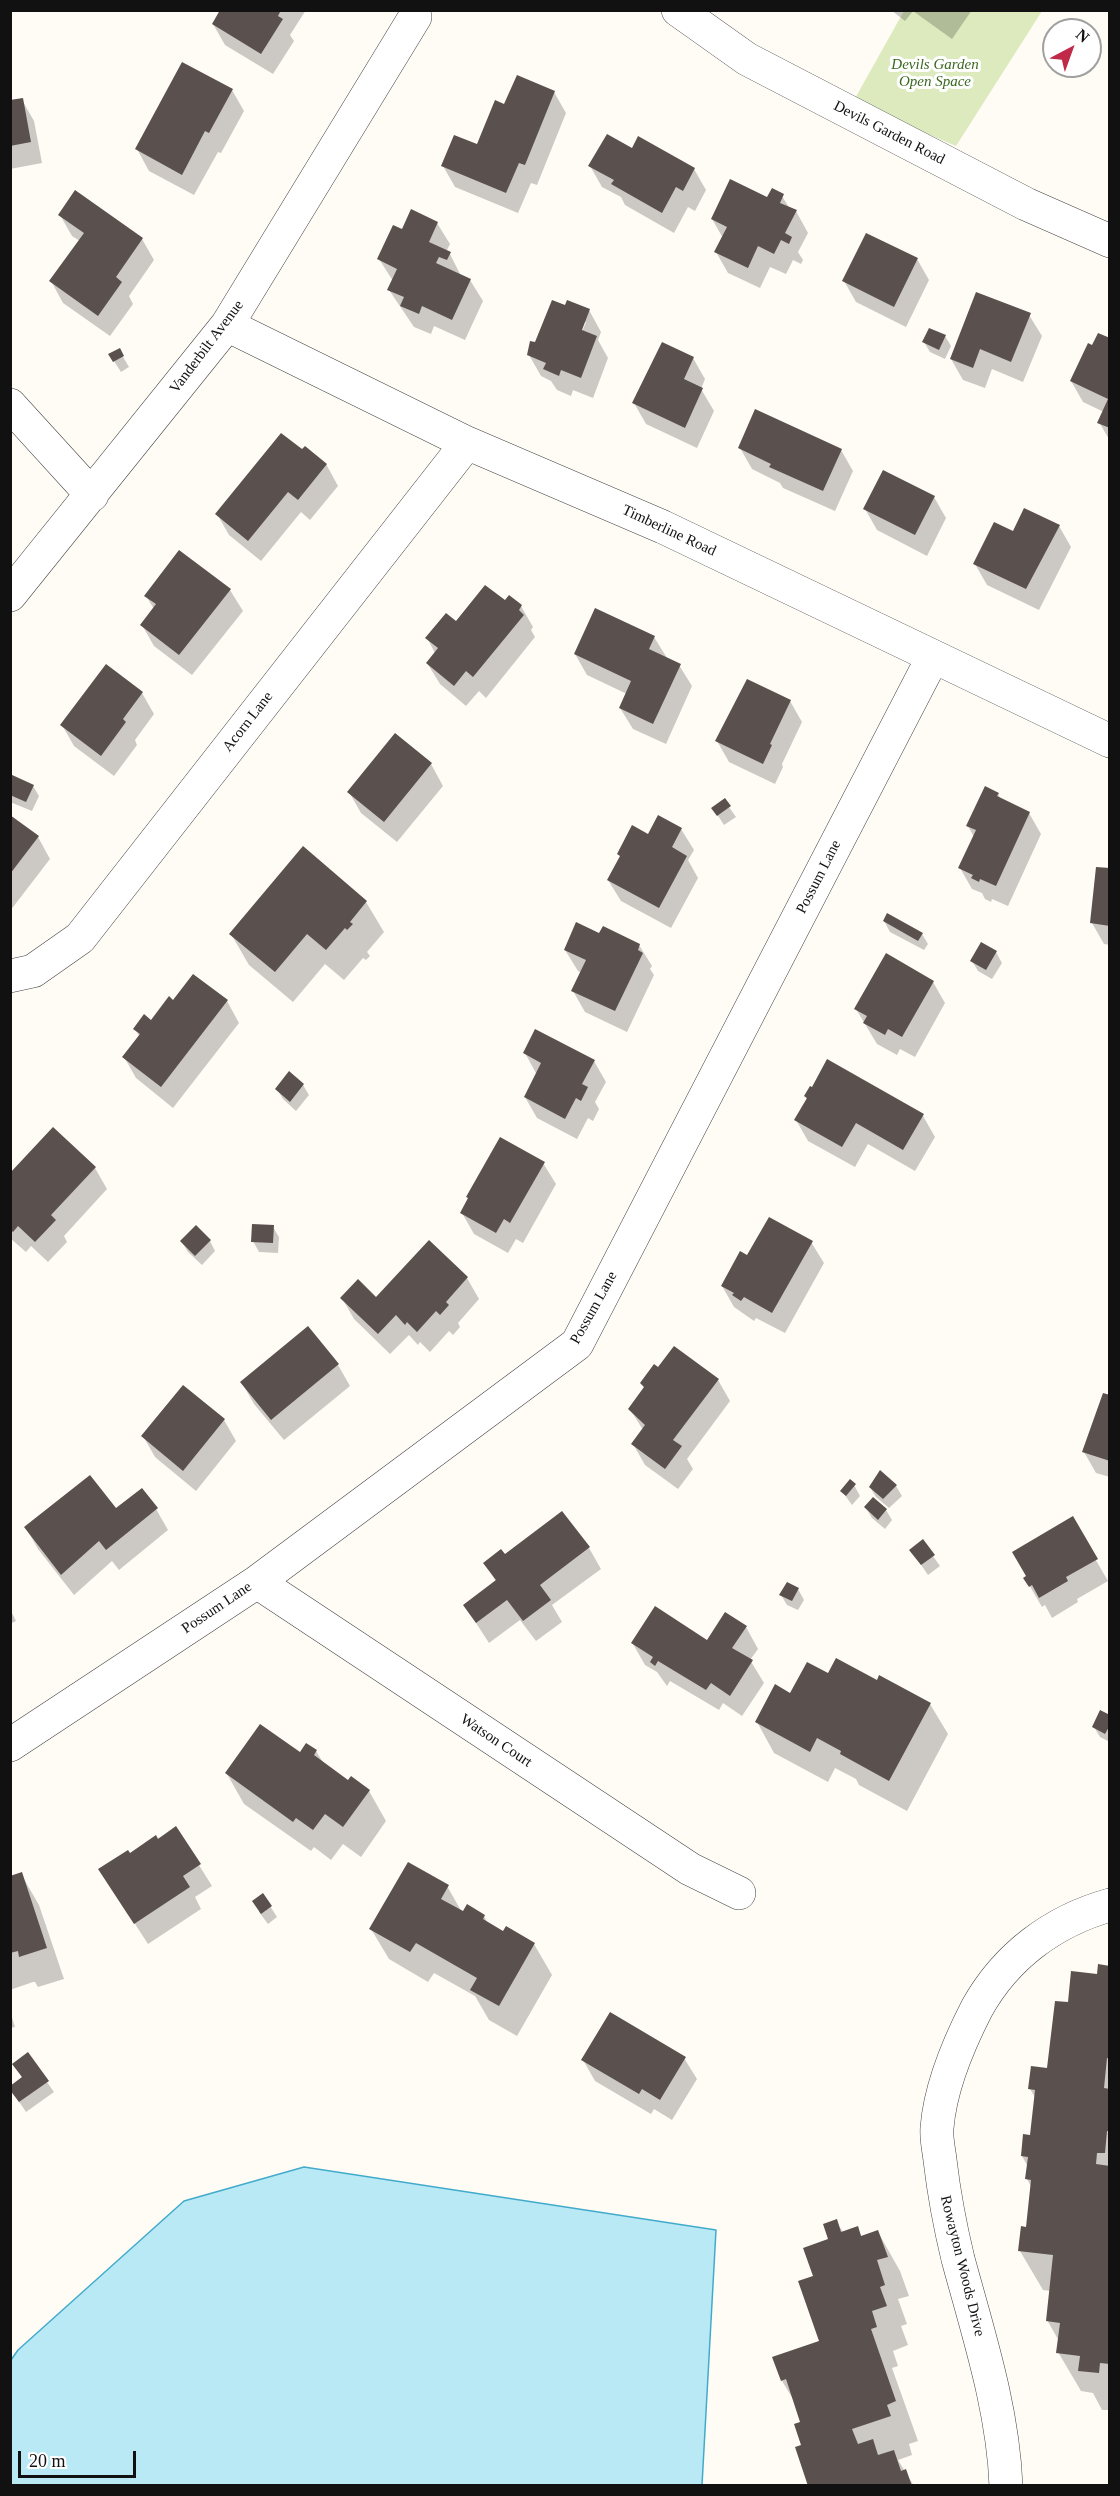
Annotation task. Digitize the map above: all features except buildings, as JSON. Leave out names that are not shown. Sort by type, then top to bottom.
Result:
[{"type":"street","name":"Devils Garden Road","points":[[678,10],[747,60],[1026,204],[1110,241]]},
{"type":"street","name":"Vanderbilt Avenue","points":[[10,595],[227,325],[415,17]]},
{"type":"street","name":"Timberline Road","points":[[227,325],[467,443],[663,527],[1110,741]]},
{"type":"street","points":[[10,405],[92,495]]},
{"type":"street","name":"Acorn Lane","points":[[10,976],[33,971],[80,938],[467,443]]},
{"type":"street","name":"Possum Lane","points":[[10,1745],[257,1582],[577,1344],[933,657]]},
{"type":"street","name":"Watson Court","points":[[257,1582],[690,1869],[739,1893]]},
{"type":"street","name":"Rowayton Woods Drive","points":[[1006,2486],[994,2389],[946,2212],[937,2129],[948,2079],[965,2032],[984,1996],[1008,1964],[1041,1935],[1084,1912],[1110,1905]]},
{"type":"green space","name":"Devils Garden Open Space","points":[[904,11],[1042,11],[956,146],[853,102]]},
{"type":"water","points":[[304,2167],[716,2230],[702,2485],[11,2485],[11,2360],[18,2350],[184,2201]]}]
